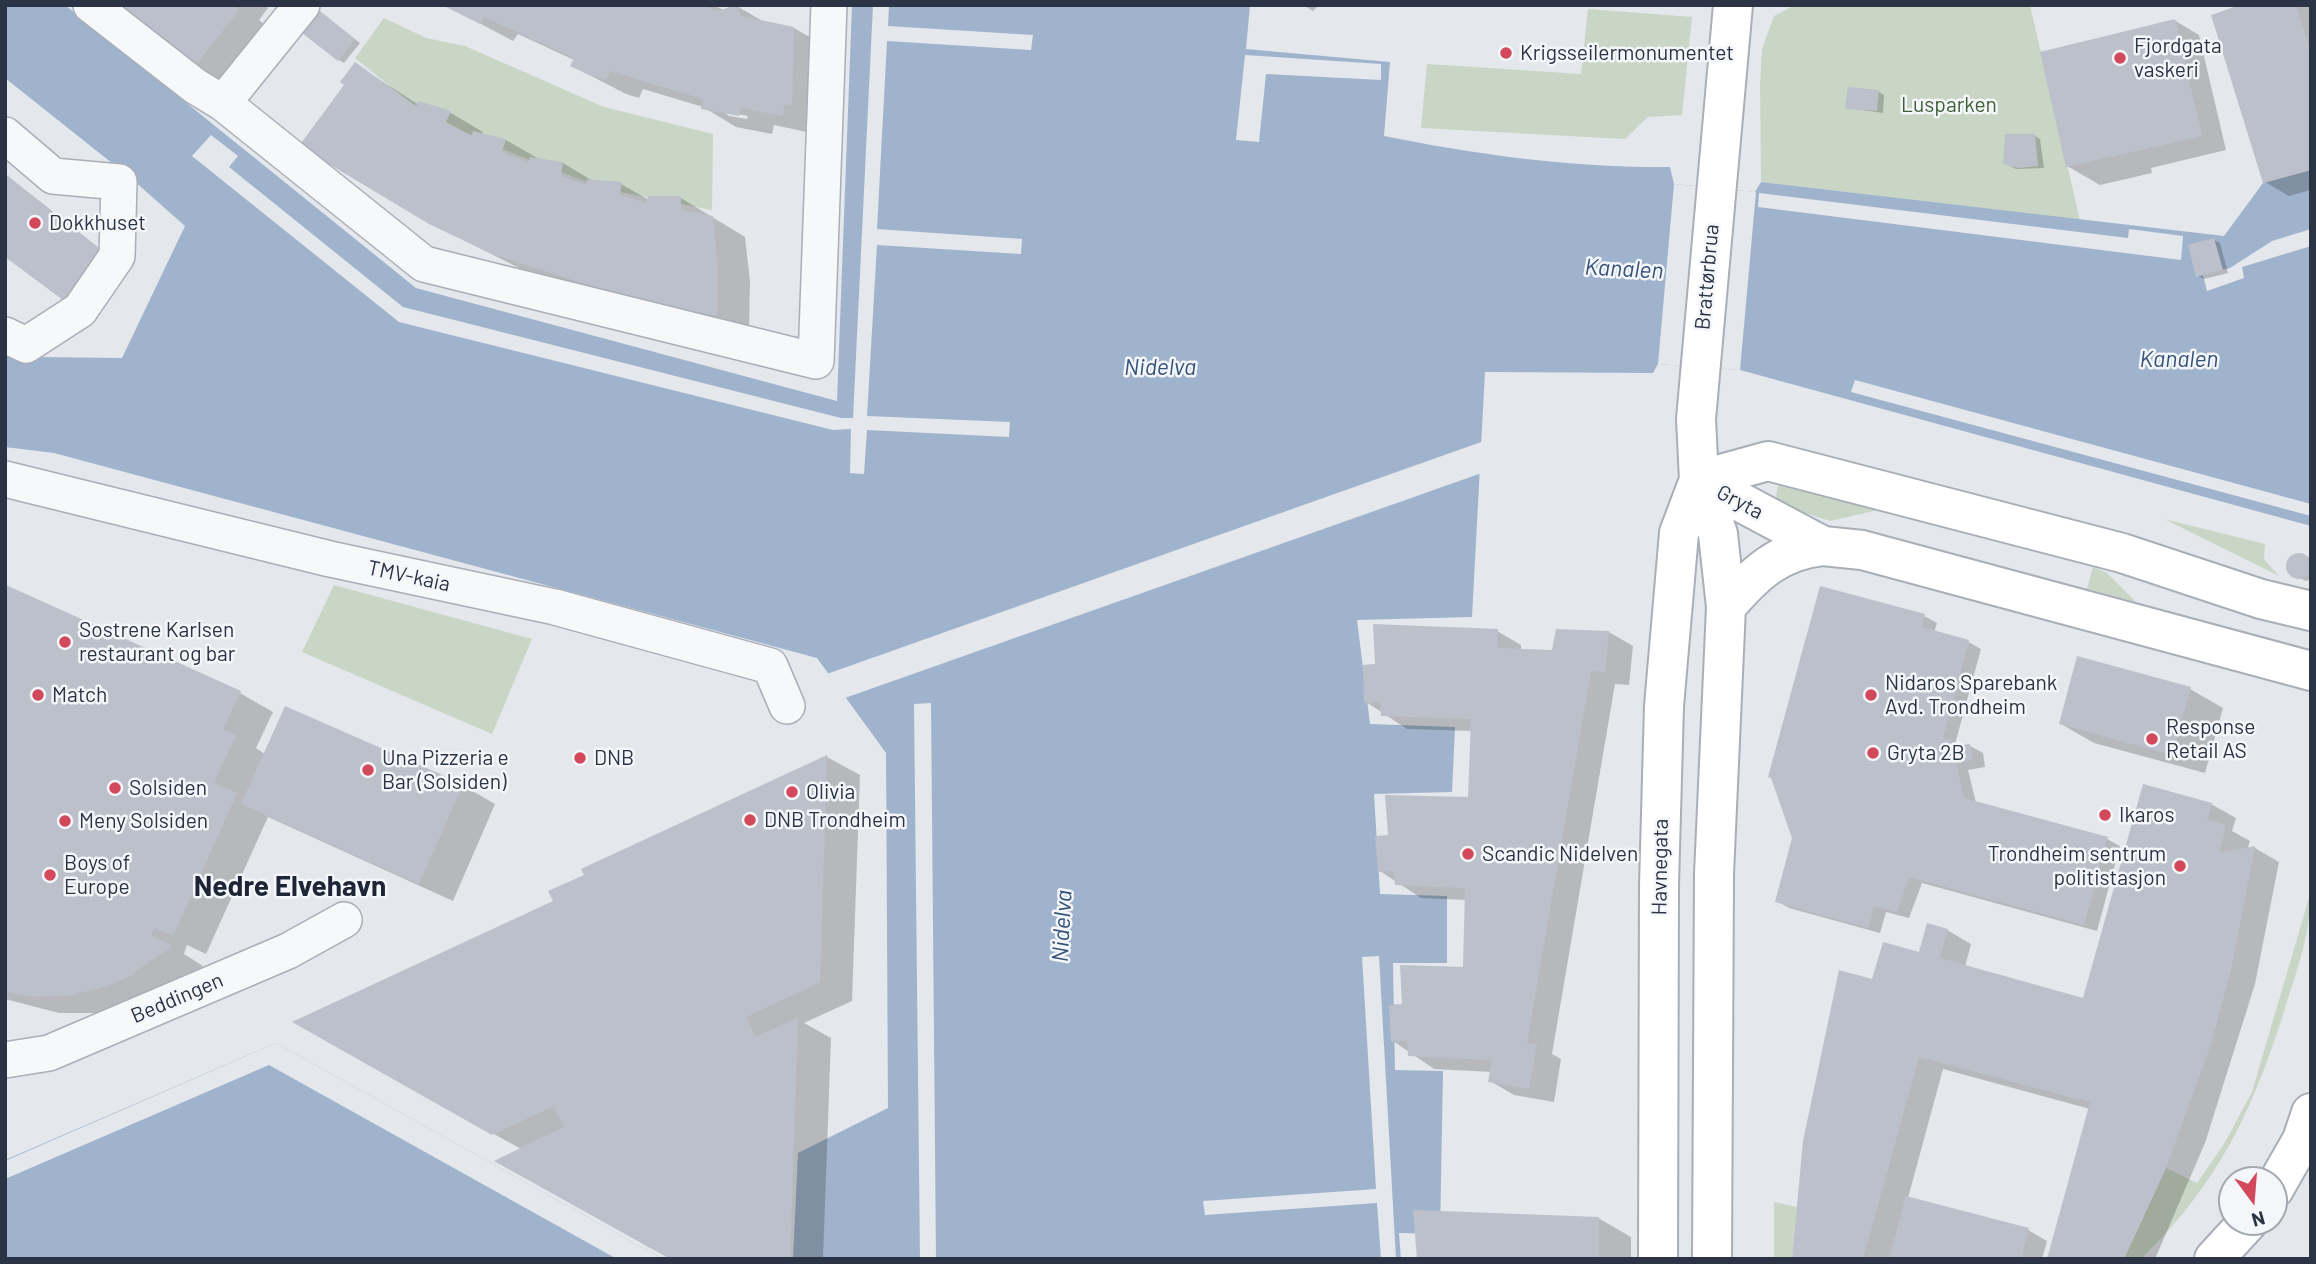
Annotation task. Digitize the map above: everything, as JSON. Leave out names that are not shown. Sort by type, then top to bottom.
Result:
[{"type":"main road","name":"Brattørbrua","points":[[1699,367],[1733,5]]},
{"type":"main road","name":"Havnegata","points":[[1699,367],[1696,419],[1699,481],[1718,534],[1726,607],[1714,874],[1712,1259]]},
{"type":"main road","name":"Gryta","points":[[1699,481],[1768,461],[2122,553],[2261,599],[2311,611]]},
{"type":"main road","name":"Havnegata","points":[[1658,1259],[1659,885],[1664,706],[1679,533],[1699,481]]},
{"type":"main road","name":"Gryta","points":[[1699,481],[1824,546],[1862,550],[2311,671]]},
{"type":"main road","points":[[1726,607],[1745,585],[1773,562],[1800,548],[1824,546]]},
{"type":"main road","points":[[2287,1166],[2302,1140],[2311,1113]]},
{"type":"main road","points":[[2214,1259],[2235,1236]]},
{"type":"street","points":[[91,5],[195,86],[223,103],[424,264],[817,360],[829,5]]},
{"type":"street","points":[[223,103],[302,5]]},
{"type":"street","points":[[5,135],[53,176],[119,182],[117,256],[80,310],[26,345],[5,335]]},
{"type":"street","name":"TMV-kaia","points":[[8,486],[555,607],[770,666],[787,706]]},
{"type":"street","name":"Beddingen","points":[[5,1060],[49,1053],[288,951],[344,920]]},
{"type":"green space","name":"Lusparken","points":[[1795,5],[2030,5],[2080,220],[1761,182],[1762,49],[1774,16]]},
{"type":"green space","points":[[1588,9],[1692,17],[1682,115],[1648,117],[1625,139],[1421,128],[1427,64],[1581,74]]},
{"type":"green space","points":[[384,18],[426,38],[465,46],[604,107],[713,134],[712,210],[604,189],[494,146],[419,110],[355,58]]},
{"type":"green space","points":[[1779,483],[1883,509],[1830,521],[1774,503]]},
{"type":"green space","points":[[2164,519],[2265,544],[2264,559],[2279,576]]},
{"type":"green space","points":[[2093,567],[2107,573],[2136,602],[2087,589]]},
{"type":"green space","points":[[334,585],[532,639],[492,734],[302,652]]},
{"type":"green space","points":[[2311,891],[2306,935],[2291,991],[2261,1077],[2231,1142],[2213,1172],[2169,1230],[2141,1259],[2124,1259],[2166,1168],[2197,1183],[2224,1144],[2252,1092]]},
{"type":"green space","points":[[1774,1202],[1797,1207],[1792,1259],[1774,1259]]},
{"type":"water","name":"Nidelva","points":[[5,5],[65,5],[416,288],[837,401],[852,5],[1250,5],[1246,49],[1390,62],[1384,136],[1526,159],[1670,167],[1674,184],[1755,192],[1761,182],[2224,236],[2263,183],[2311,170],[2311,526],[1740,370],[1658,364],[1653,373],[1485,372],[1472,617],[1357,620],[1370,724],[1455,727],[1452,792],[1374,794],[1380,894],[1447,896],[1447,963],[1393,963],[1395,1070],[1443,1071],[1440,1234],[1399,1233],[1401,1259],[793,1259],[798,1153],[888,1108],[886,753],[817,658],[54,453],[5,447],[5,348],[39,357],[122,358],[185,226],[132,179],[5,78]]},
{"type":"water","points":[[276,1043],[663,1259],[5,1259],[5,1160]]},
{"type":"pier","points":[[873,5],[889,5],[888,26],[1033,35],[1031,50],[887,41],[877,229],[1022,239],[1021,254],[877,245],[867,416],[1010,422],[1009,437],[867,430],[864,474],[850,473],[851,429],[833,430],[399,322],[192,156],[211,135],[238,156],[229,167],[403,307],[841,418],[853,418]]},
{"type":"pier","points":[[1245,55],[1381,64],[1381,80],[1266,74],[1259,142],[1236,140]]},
{"type":"pier","points":[[1674,184],[1756,192],[1740,370],[1658,364]]},
{"type":"pier","points":[[1759,193],[2128,238],[2129,229],[2183,236],[2181,260],[1758,207]]},
{"type":"pier","points":[[2311,229],[2311,246],[2242,267],[2244,278],[2207,291],[2203,275],[2230,268],[2272,241]]},
{"type":"pier","points":[[1855,380],[2311,504],[2311,516],[1851,392]]},
{"type":"pier","points":[[1484,441],[1483,473],[842,699],[824,675]]},
{"type":"pier","points":[[931,703],[936,1259],[920,1259],[914,704]]},
{"type":"pier","points":[[1379,956],[1396,1259],[1381,1259],[1377,1203],[1205,1215],[1203,1201],[1376,1189],[1362,957]]},
{"type":"pier","points":[[276,1043],[663,1259],[617,1259],[269,1065],[5,1179],[5,1161]]},
{"type":"building","points":[[111,5],[233,5],[239,10],[192,70]]},
{"type":"building","points":[[442,5],[702,5],[718,11],[736,5],[741,16],[794,27],[792,105],[784,104],[783,116],[741,108],[739,116],[701,109],[703,99],[610,71],[606,80],[591,76],[570,66],[574,58],[484,17],[480,24]]},
{"type":"building","points":[[2240,5],[2296,5],[2311,54],[2311,170],[2263,183],[2211,15]]},
{"type":"building","points":[[320,11],[355,39],[338,61],[302,33]]},
{"type":"building","points":[[2175,19],[2202,136],[2066,167],[2040,52]]},
{"type":"building","points":[[355,62],[416,106],[419,101],[451,111],[446,122],[471,136],[473,131],[506,139],[502,152],[528,163],[530,157],[563,162],[561,176],[586,185],[587,179],[622,182],[620,195],[646,203],[648,196],[681,196],[681,210],[713,216],[717,261],[717,316],[623,296],[492,254],[429,224],[299,146],[344,85],[340,82]]},
{"type":"building","points":[[1848,87],[1879,90],[1877,111],[1845,109]]},
{"type":"building","points":[[2005,134],[2035,134],[2038,166],[2018,168],[2003,164]]},
{"type":"building","name":"Dokkhuset","points":[[5,174],[102,251],[63,300],[5,257]]},
{"type":"building","points":[[2214,238],[2223,270],[2196,277],[2188,245]]},
{"type":"building","points":[[2299,553],[2308,557],[2312,566],[2308,575],[2299,579],[2290,575],[2286,566],[2290,557]]},
{"type":"building","name":"Solsiden","points":[[6,585],[241,691],[223,729],[236,735],[214,783],[237,793],[173,936],[154,928],[151,935],[171,945],[170,948],[134,972],[135,974],[107,986],[72,995],[37,997],[5,992]]},
{"type":"building","name":"Gryta 2B","points":[[1820,586],[1925,614],[1922,627],[1969,640],[1943,738],[1951,740],[1953,746],[1970,744],[1973,760],[1956,763],[1964,798],[2108,837],[2084,925],[1909,877],[1897,912],[1874,906],[1868,928],[1775,902],[1792,838],[1771,778],[1768,777]]},
{"type":"building","name":"Scandic Nidelven","points":[[1373,624],[1498,629],[1497,648],[1552,650],[1556,629],[1609,631],[1605,672],[1591,671],[1527,1043],[1537,1044],[1529,1089],[1488,1082],[1492,1060],[1408,1056],[1407,1041],[1391,1042],[1389,1005],[1402,1004],[1400,965],[1463,967],[1465,888],[1395,885],[1394,871],[1378,872],[1375,836],[1388,835],[1385,795],[1468,797],[1471,719],[1381,716],[1380,702],[1364,703],[1363,665],[1375,664]]},
{"type":"building","points":[[2077,656],[2191,687],[2172,755],[2059,724]]},
{"type":"building","points":[[285,706],[463,784],[419,884],[241,804]]},
{"type":"building","points":[[827,755],[820,982],[746,1017],[755,1037],[798,1018],[790,1259],[670,1259],[494,1161],[564,1127],[554,1106],[492,1135],[292,1022],[553,901],[548,891],[584,875],[581,869]]},
{"type":"building","points":[[2143,784],[2212,803],[2207,820],[2226,825],[2219,853],[2255,846],[2231,970],[2209,1050],[2166,1168],[2124,1259],[2047,1259],[2090,1102],[1919,1057],[1863,1259],[1792,1259],[1803,1141],[1839,970],[1872,979],[1883,942],[1919,952],[1927,923],[1948,929],[1940,958],[2083,998]]},
{"type":"building","points":[[1906,1196],[2029,1228],[2021,1259],[1889,1259]]},
{"type":"building","points":[[1413,1210],[1599,1217],[1599,1259],[1417,1259]]},
{"type":"place","name":"Krigsseilermonumentet","points":[[1506,53]]},
{"type":"place","name":"Fjordgata vaskeri","points":[[2120,58]]},
{"type":"place","name":"Dokkhuset","points":[[35,223]]},
{"type":"place","name":"Sostrene Karlsen restaurant og bar","points":[[65,642]]},
{"type":"place","name":"Match","points":[[38,695]]},
{"type":"place","name":"Nidaros Sparebank Avd. Trondheim","points":[[1871,695]]},
{"type":"place","name":"Response Retail AS","points":[[2152,739]]},
{"type":"place","name":"Gryta 2B","points":[[1873,753]]},
{"type":"place","name":"DNB","points":[[580,758]]},
{"type":"place","name":"Una Pizzeria e Bar (Solsiden)","points":[[368,770]]},
{"type":"place","name":"Solsiden","points":[[115,788]]},
{"type":"place","name":"Olivia","points":[[792,792]]},
{"type":"place","name":"Ikaros","points":[[2105,815]]},
{"type":"place","name":"DNB Trondheim","points":[[750,820]]},
{"type":"place","name":"Meny Solsiden","points":[[65,821]]},
{"type":"place","name":"Scandic Nidelven","points":[[1468,854]]},
{"type":"place","name":"Trondheim sentrum politistasjon","points":[[2180,866]]},
{"type":"place","name":"Boys of Europe","points":[[50,875]]},
{"type":"district","name":"Nedre Elvehavn","points":[[290,887]]},
{"type":"water label","name":"Kanalen","points":[[1624,269]]},
{"type":"water label","name":"Kanalen","points":[[2179,359]]}]
